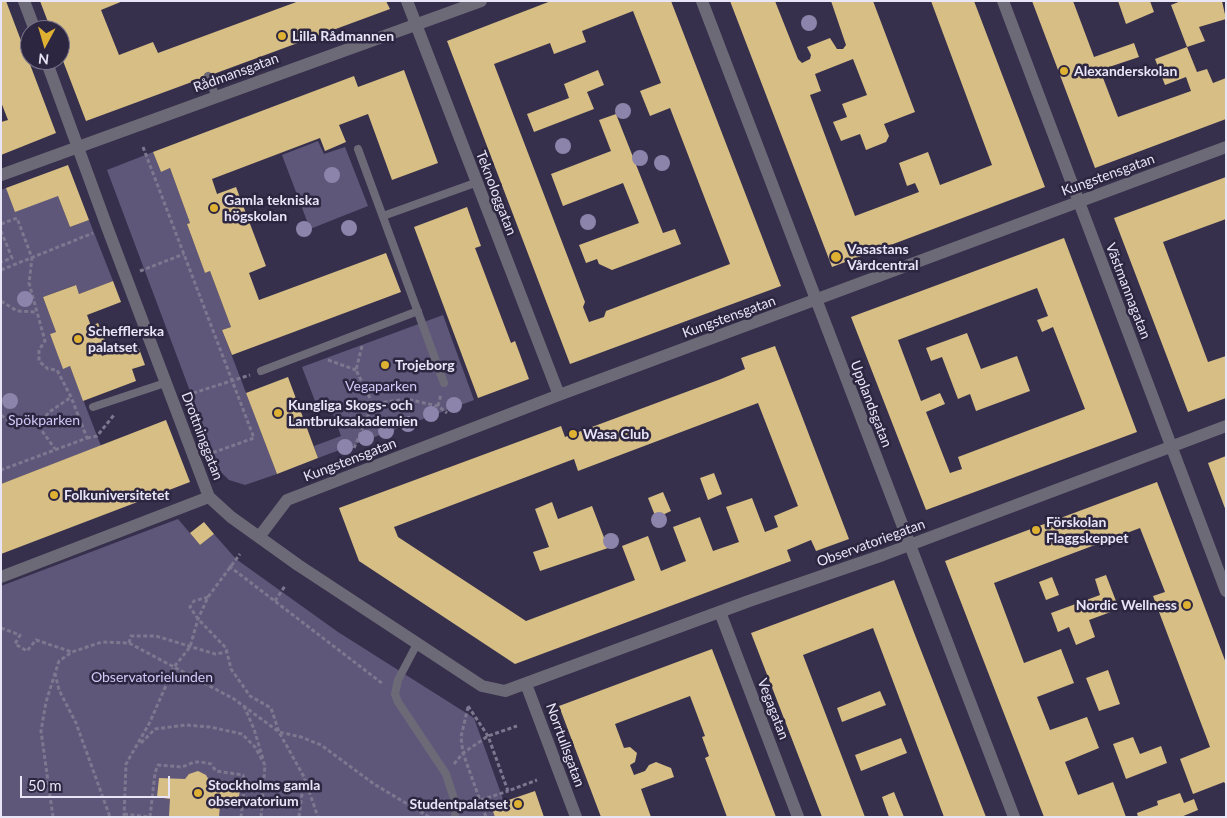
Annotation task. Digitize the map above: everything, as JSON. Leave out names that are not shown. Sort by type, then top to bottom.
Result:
[{"type":"street","points":[[24,1],[31,20]]},
{"type":"street","name":"Teknologgatan","points":[[407,1],[475,183],[559,395]]},
{"type":"street","name":"Rådmansgatan","points":[[1,175],[481,1]]},
{"type":"street","name":"Upplandsgatan","points":[[702,1],[1014,817]]},
{"type":"street","name":"Västmannagatan","points":[[1003,1],[1226,591]]},
{"type":"street","name":"Drottninggatan","points":[[50,70],[79,146],[107,228],[209,497],[259,538],[482,686],[505,691],[526,684]]},
{"type":"street","name":"Kungstensgatan","points":[[259,538],[287,500],[559,395],[1226,147]]},
{"type":"street","name":"Observatoriegatan","points":[[526,684],[720,612],[910,546],[1226,426]]},
{"type":"street","points":[[1,577],[209,497]]},
{"type":"street","name":"Vegagatan","points":[[720,612],[798,817]]},
{"type":"street","name":"Norrtullsgatan","points":[[526,684],[576,817]]},
{"type":"lane","points":[[208,76],[216,97]]},
{"type":"lane","points":[[358,149],[444,383]]},
{"type":"lane","points":[[383,216],[475,183]]},
{"type":"lane","points":[[261,371],[418,311]]},
{"type":"lane","points":[[93,407],[165,383]]},
{"type":"lane","points":[[418,642],[398,680],[395,694],[398,702],[446,774],[456,805],[455,817]]},
{"type":"path","points":[[143,147],[254,438],[195,459]]},
{"type":"path","points":[[1,224],[17,218],[32,258],[29,283],[45,341],[39,350],[39,361],[48,369],[58,370],[87,438]]},
{"type":"path","points":[[1,270],[107,228]]},
{"type":"path","points":[[1,231],[12,258],[1,262]]},
{"type":"path","points":[[125,276],[184,254]]},
{"type":"path","points":[[1,301],[17,311],[36,312]]},
{"type":"path","points":[[354,448],[373,404],[356,370],[366,331]]},
{"type":"path","points":[[308,354],[356,370]]},
{"type":"path","points":[[172,400],[261,371]]},
{"type":"path","points":[[1,470],[55,449],[96,436],[131,394]]},
{"type":"path","points":[[40,428],[48,413],[71,397]]},
{"type":"path","points":[[373,404],[406,400],[438,406],[446,410],[447,413]]},
{"type":"path","points":[[1,415],[10,420],[40,428],[55,449]]},
{"type":"path","points":[[240,554],[229,566],[208,597],[198,619],[190,647],[174,667],[138,746],[126,764],[124,815],[150,817],[155,773],[158,765],[182,767],[194,762],[201,762],[211,764],[216,771],[243,775],[245,783],[241,817]]},
{"type":"path","points":[[229,566],[395,694]]},
{"type":"path","points":[[275,600],[285,586]]},
{"type":"path","points":[[208,597],[194,601],[190,607],[198,619],[226,648],[231,669],[250,696],[271,708],[280,732],[304,777],[318,817]]},
{"type":"path","points":[[1,628],[20,635],[15,644],[26,651],[36,640],[72,652]]},
{"type":"path","points":[[129,643],[131,636],[156,636],[215,654],[227,652]]},
{"type":"path","points":[[53,817],[41,731],[55,672],[59,661],[72,652],[102,642],[129,643],[244,706],[280,732],[321,744],[374,784],[429,817]]},
{"type":"path","points":[[55,672],[59,690],[76,723],[110,817]]},
{"type":"path","points":[[244,706],[254,729],[265,765],[261,817]]},
{"type":"path","points":[[486,817],[463,753],[461,737],[468,706],[488,736],[508,791]]},
{"type":"path","points":[[138,746],[155,729],[186,725],[210,728],[242,734],[255,747],[265,765]]},
{"type":"path","points":[[463,753],[488,736],[517,726]]},
{"type":"path","points":[[299,817],[304,777]]},
{"type":"path","points":[[481,800],[537,780]]},
{"type":"green space","points":[[318,141],[324,154],[345,147],[368,206],[310,229],[282,155]]},
{"type":"green space","points":[[153,152],[161,172],[170,168],[190,223],[187,224],[205,273],[210,271],[231,327],[222,330],[277,474],[245,485],[229,480],[220,471],[107,170]]},
{"type":"green space","name":"Spökparken","points":[[6,188],[58,196],[70,227],[89,220],[113,281],[79,294],[75,285],[43,297],[56,332],[50,334],[63,368],[70,366],[101,446],[1,484],[1,190]]},
{"type":"green space","name":"Vegaparken","points":[[443,315],[474,400],[318,458],[314,446],[341,436],[327,397],[315,401],[302,367]]},
{"type":"green space","name":"Observatorielunden","points":[[178,519],[200,545],[214,534],[236,559],[338,632],[474,718],[504,802],[495,817],[1,817],[1,586]]},
{"type":"building","points":[[1,1],[6,1],[20,38],[20,70],[32,70],[56,133],[1,155],[1,122],[8,120],[1,102]]},
{"type":"building","points":[[40,1],[123,1],[101,10],[119,55],[153,42],[158,53],[299,1],[386,1],[390,9],[86,121],[66,70],[70,70],[70,20],[47,20]]},
{"type":"building","points":[[551,1],[671,1],[781,286],[570,364],[447,41]],"holes":[[[633,11],[661,83],[640,91],[650,116],[670,108],[730,264],[606,311],[604,317],[589,322],[583,307],[585,302],[494,64],[550,43],[554,54],[586,42],[582,31]]]},
{"type":"building","points":[[730,1],[775,1],[798,59],[802,63],[810,59],[811,55],[807,47],[830,38],[837,49],[843,49],[846,45],[831,1],[873,1],[915,112],[884,124],[889,136],[886,142],[866,150],[860,134],[841,141],[833,122],[847,117],[842,104],[867,95],[853,59],[815,74],[821,91],[810,95],[855,216],[919,192],[915,183],[907,186],[899,163],[928,152],[940,185],[992,165],[931,1],[974,1],[1045,187],[832,267]]},
{"type":"building","points":[[1032,1],[1073,1],[1094,57],[1134,43],[1139,57],[1100,70],[1118,117],[1191,91],[1186,77],[1165,85],[1155,59],[1187,47],[1197,72],[1207,69],[1213,83],[1226,78],[1226,119],[1095,168]]},
{"type":"building","points":[[1118,1],[1150,1],[1154,12],[1126,24]]},
{"type":"building","points":[[1181,1],[1222,1],[1226,19],[1199,27],[1205,41],[1187,47],[1171,5]]},
{"type":"building","name":"Gamla tekniska högskolan","points":[[404,70],[438,163],[392,180],[368,114],[339,125],[346,142],[325,151],[320,138],[212,179],[217,194],[236,187],[266,266],[249,273],[259,300],[386,253],[401,292],[232,355],[222,330],[231,327],[210,271],[205,273],[187,224],[190,223],[170,168],[161,172],[153,152],[354,76],[358,87]]},
{"type":"building","points":[[598,70],[604,85],[587,92],[594,109],[534,132],[527,114],[569,98],[564,84]]},
{"type":"building","points":[[616,114],[663,233],[675,229],[681,244],[612,270],[599,264],[597,259],[586,263],[579,245],[639,223],[623,183],[563,206],[551,174],[611,151],[599,120]]},
{"type":"building","points":[[68,165],[89,220],[70,227],[58,196],[15,212],[6,188]]},
{"type":"building","points":[[1226,177],[1226,219],[1163,242],[1208,362],[1226,356],[1226,398],[1188,412],[1114,218]]},
{"type":"building","points":[[467,207],[481,246],[475,248],[511,343],[515,341],[529,379],[478,398],[414,227]]},
{"type":"building","points":[[1064,238],[1137,432],[926,510],[851,317]],"holes":[[[1037,288],[1048,316],[1037,320],[1042,332],[1053,327],[1085,409],[958,457],[962,469],[950,473],[926,412],[945,404],[940,393],[921,401],[898,340]]]},
{"type":"building","name":"Schefflerska palatset","points":[[113,281],[121,302],[87,315],[91,326],[98,323],[106,343],[98,346],[102,356],[137,343],[145,365],[132,369],[136,381],[83,401],[70,366],[63,369],[50,334],[56,332],[43,297],[76,285],[79,294]]},
{"type":"building","points":[[967,333],[981,369],[1017,356],[1030,391],[976,411],[970,394],[958,399],[942,357],[931,361],[926,348]]},
{"type":"building","points":[[775,346],[849,539],[816,551],[811,540],[787,550],[791,561],[515,664],[359,561],[339,508],[561,426],[565,437],[721,379],[745,369],[741,358]],"holes":[[[758,403],[798,506],[774,516],[778,527],[765,532],[752,498],[726,507],[739,542],[713,551],[700,517],[673,527],[686,561],[661,571],[648,536],[622,546],[635,580],[526,621],[398,537],[394,527],[574,459],[578,471]]]},
{"type":"building","name":"Kungliga Skogs- och Lantbruksakademien","points":[[288,377],[318,458],[277,474],[246,393]]},
{"type":"building","points":[[166,420],[190,482],[1,554],[1,484]]},
{"type":"building","points":[[1226,456],[1226,511],[1208,463]]},
{"type":"building","points":[[714,473],[722,494],[708,500],[700,478]]},
{"type":"building","points":[[1157,482],[1226,663],[1226,785],[1224,782],[1193,794],[1180,759],[1210,747],[1153,596],[1165,592],[1140,528],[994,583],[1024,663],[1061,649],[1074,683],[1037,697],[1050,730],[1087,717],[1099,748],[1065,762],[1078,795],[1113,782],[1126,817],[1044,817],[945,561]]},
{"type":"building","points":[[663,492],[671,511],[656,518],[648,498]]},
{"type":"building","points":[[552,502],[558,519],[592,506],[608,548],[540,571],[533,552],[549,547],[535,509]]},
{"type":"building","points":[[204,522],[214,534],[200,545],[190,533]]},
{"type":"building","points":[[1106,575],[1119,609],[1089,620],[1095,637],[1076,645],[1069,627],[1058,632],[1051,613],[1100,595],[1095,579]]},
{"type":"building","points":[[1052,577],[1059,595],[1046,600],[1039,582]]},
{"type":"building","points":[[894,580],[986,817],[944,817],[873,628],[803,655],[865,817],[822,817],[751,633]]},
{"type":"building","points":[[712,649],[776,817],[727,817],[705,758],[709,756],[702,737],[705,736],[690,696],[615,724],[624,748],[630,747],[637,753],[635,762],[630,765],[634,775],[645,771],[649,765],[656,762],[671,768],[674,777],[641,789],[651,817],[601,817],[559,706]]},
{"type":"building","points":[[1108,670],[1120,704],[1099,711],[1086,678]]},
{"type":"building","points":[[880,691],[886,705],[842,722],[837,708]]},
{"type":"building","points":[[1133,737],[1140,754],[1161,746],[1167,763],[1126,779],[1113,744]]},
{"type":"building","points":[[901,738],[907,753],[861,771],[855,755]]},
{"type":"building","name":"Stockholms gamla observatorium","points":[[198,771],[206,775],[210,782],[240,788],[238,806],[220,804],[219,817],[169,816],[170,799],[157,797],[159,778],[185,779],[189,774]]},
{"type":"building","name":"Studentpalatset","points":[[535,791],[544,817],[495,817],[491,806]]},
{"type":"building","points":[[894,792],[904,817],[889,817],[882,797]]},
{"type":"building","points":[[1180,793],[1184,803],[1194,799],[1198,810],[1181,817],[1138,817],[1137,813],[1158,805],[1157,801]]},
{"type":"place","name":"Lilla Rådmannen","points":[[282,36]]},
{"type":"place","name":"Alexanderskolan","points":[[1064,71]]},
{"type":"place","name":"Gamla tekniska högskolan","points":[[214,208]]},
{"type":"place","name":"Vasastans Vårdcentral","points":[[836,257]]},
{"type":"place","name":"Schefflerska palatset","points":[[78,339]]},
{"type":"place","name":"Trojeborg","points":[[385,365]]},
{"type":"place","name":"Kungliga Skogs- och Lantbruksakademien","points":[[278,413]]},
{"type":"place","name":"Wasa Club","points":[[573,434]]},
{"type":"place","name":"Folkuniversitetet","points":[[54,495]]},
{"type":"place","name":"Förskolan Flaggskeppet","points":[[1036,530]]},
{"type":"place","name":"Nordic Wellness","points":[[1187,605]]},
{"type":"place","name":"Stockholms gamla observatorium","points":[[198,793]]},
{"type":"place","name":"Studentpalatset","points":[[518,804]]}]
